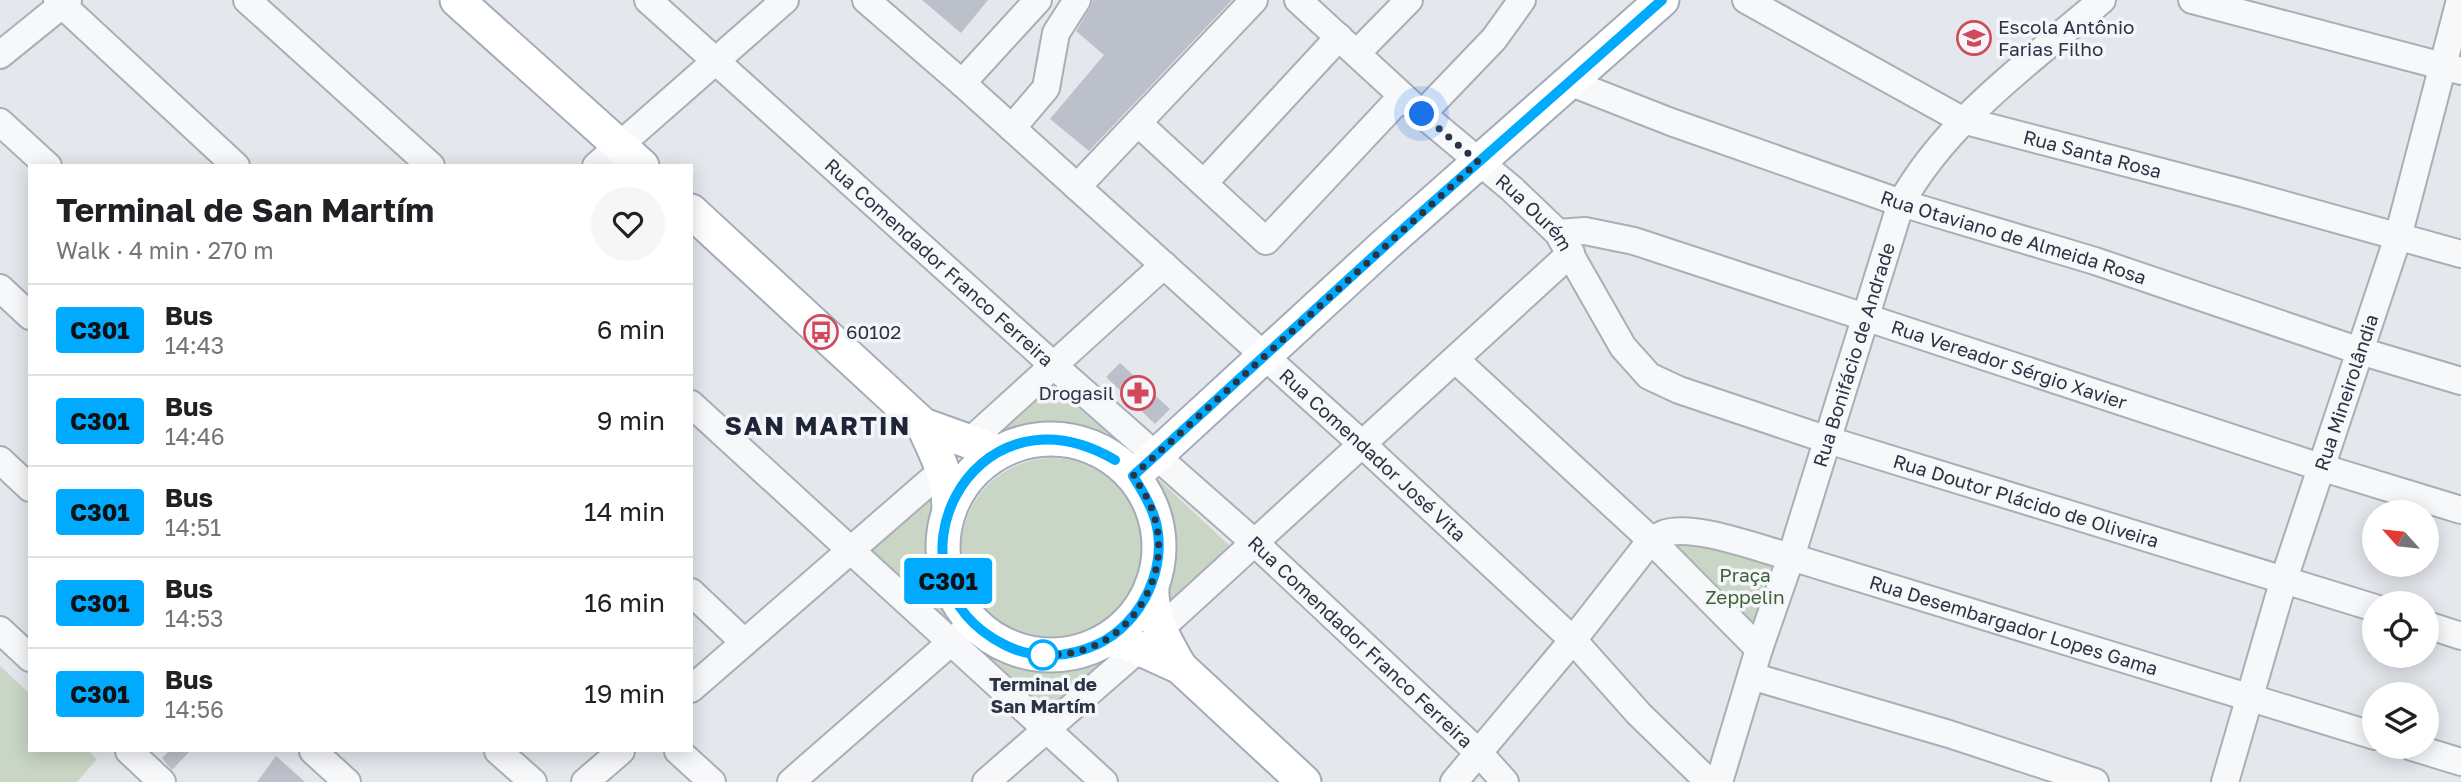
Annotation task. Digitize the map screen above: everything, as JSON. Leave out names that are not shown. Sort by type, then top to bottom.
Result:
[{"type":"main road","points":[[457,0],[619,159]]},
{"type":"main road","points":[[1145,465],[1478,162],[1662,0]]},
{"type":"main road","points":[[693,213],[923,425],[944,469],[949,493],[949,512]]},
{"type":"main road","points":[[923,425],[983,447],[1045,438],[1070,440],[1094,447],[1115,460],[1145,465]]},
{"type":"main road","points":[[983,447],[957,494],[943,535],[943,559],[948,583],[958,604],[963,633],[992,639],[1014,649],[1038,655],[1062,655],[1086,649],[1108,639],[1134,616],[1152,585]]},
{"type":"main road","points":[[1145,465],[1147,497],[1156,521],[1159,545],[1152,585],[1150,639]]},
{"type":"main road","points":[[1108,639],[1150,639],[1304,782]]},
{"type":"street","points":[[247,0],[428,164]]},
{"type":"street","name":"Rua Comendador Franco Ferreira","points":[[648,0],[1053,365],[1145,465],[1255,543],[1479,753],[1505,782]]},
{"type":"street","points":[[619,159],[714,60],[785,0]]},
{"type":"street","name":"Rua Comendador José Vita","points":[[866,0],[962,83],[1362,444],[1573,640],[1639,714],[1709,782]]},
{"type":"street","points":[[962,83],[1038,0]]},
{"type":"street","points":[[1012,128],[1046,88],[1056,33],[1077,0]]},
{"type":"street","points":[[1077,187],[1254,0]]},
{"type":"street","name":"Rua Ourém","points":[[1298,0],[1422,114],[1512,189],[1565,243],[1623,347],[1636,364],[1649,376],[1679,390]]},
{"type":"street","points":[[1204,183],[1348,45],[1409,0]]},
{"type":"street","points":[[1422,114],[1494,38],[1522,0]]},
{"type":"street","name":"Rua Santa Rosa","points":[[1746,0],[1962,120],[2461,254]]},
{"type":"street","name":"Rua Bonifácio de Andrade","points":[[1719,782],[1901,203],[1914,180],[1962,120],[2102,0]]},
{"type":"street","points":[[2192,0],[2452,68]]},
{"type":"street","name":"Rua Mineirolândia","points":[[2225,782],[2284,579],[2452,68],[2460,0]]},
{"type":"street","points":[[0,55],[62,2],[234,164]]},
{"type":"street","name":"Rua Otaviano de Almeida Rosa","points":[[1569,82],[1671,122],[1901,203],[2095,261],[2360,351],[2461,381]]},
{"type":"street","points":[[1138,123],[1266,241],[1402,96]]},
{"type":"street","points":[[0,122],[46,164]]},
{"type":"street","name":"Rua Vereador Sérgio Xavier","points":[[1565,243],[1585,230],[1609,234],[2320,467],[2461,510]]},
{"type":"street","points":[[986,782],[1150,639],[1456,360],[1565,243]]},
{"type":"street","points":[[983,447],[1053,365],[1164,265]]},
{"type":"street","points":[[0,288],[28,314]]},
{"type":"street","points":[[1456,360],[1651,540],[1759,649]]},
{"type":"street","name":"Rua Doutor Plácido de Oliveira","points":[[1679,390],[1828,440],[2362,604]]},
{"type":"street","points":[[693,406],[851,551],[963,633],[1047,729],[1104,782]]},
{"type":"street","points":[[0,460],[28,486]]},
{"type":"street","points":[[693,687],[944,469]]},
{"type":"street","name":"Rua Desembargador Lopes Gama","points":[[1651,540],[1666,533],[1691,531],[1791,557],[2362,732]]},
{"type":"street","points":[[1454,782],[1573,640],[1651,540]]},
{"type":"street","points":[[693,594],[744,642]]},
{"type":"street","points":[[2439,629],[2461,636]]},
{"type":"street","points":[[0,630],[28,656]]},
{"type":"street","points":[[791,782],[963,633]]},
{"type":"street","points":[[1751,676],[1949,734],[2095,782]]},
{"type":"street","points":[[130,752],[163,782]]},
{"type":"street","points":[[314,752],[347,782]]},
{"type":"street","points":[[499,752],[533,782]]},
{"type":"street","points":[[585,782],[620,752]]},
{"type":"street","points":[[679,752],[712,782]]},
{"type":"street","points":[[2439,755],[2461,762]]},
{"type":"green space","points":[[1051,383],[1127,453],[1090,438],[1059,432],[1027,435],[992,445],[985,439]]},
{"type":"green space","points":[[1053,458],[1088,465],[1104,473],[1118,485],[1130,499],[1138,515],[1145,550],[1138,585],[1130,601],[1118,615],[1104,627],[1088,635],[1053,642],[1018,635],[1002,627],[988,615],[976,601],[968,585],[961,550],[968,515],[976,499],[988,485],[1002,473],[1018,465]]},
{"type":"green space","points":[[1154,478],[1232,548],[1167,609],[1170,536],[1165,514],[1151,483]]},
{"type":"green space","points":[[931,494],[942,498],[934,556],[936,576],[949,613],[944,618],[869,552],[871,546]]},
{"type":"green space","name":"Praça Zeppelin","points":[[1673,544],[1705,545],[1775,568],[1757,631]]},
{"type":"green space","points":[[977,643],[1017,662],[1046,666],[1074,664],[1117,652],[1047,715],[974,646]]},
{"type":"green space","points":[[0,666],[28,692],[28,752],[90,752],[97,759],[77,782],[0,782]]},
{"type":"building","points":[[922,0],[988,0],[961,33]]},
{"type":"building","points":[[1093,0],[1232,0],[1089,151],[1050,119],[1104,55],[1076,31]]},
{"type":"building","name":"Drogasil","points":[[1120,363],[1170,409],[1155,424],[1106,377]]},
{"type":"building","points":[[168,752],[189,752],[172,770],[162,758]]},
{"type":"building","points":[[276,756],[305,782],[257,782]]},
{"type":"bus line","name":"C301","points":[[1115,460],[1094,447],[1070,440],[1045,438],[1021,443],[998,453],[968,477],[949,512],[943,535],[943,559],[948,583],[958,604],[973,623],[992,639],[1014,649],[1038,655],[1062,655],[1086,649],[1108,639],[1134,616],[1152,585],[1159,545],[1156,521],[1147,497],[1133,476],[1422,212],[1662,0]]},
{"type":"place","name":"Escola Antônio Farias Filho","points":[[1974,38]]},
{"type":"place","name":"60102","points":[[821,332]]},
{"type":"place","name":"Drogasil","points":[[1138,393]]},
{"type":"place","name":"Terminal de San Martím","points":[[1043,655]]},
{"type":"district","name":"SAN MARTIN","points":[[818,426]]},
{"type":"route","points":[[1043,655],[1038,655],[1062,655],[1086,649],[1108,639],[1134,616],[1152,585],[1159,545],[1156,521],[1147,497],[1133,476],[1478,162],[1422,114]]}]
